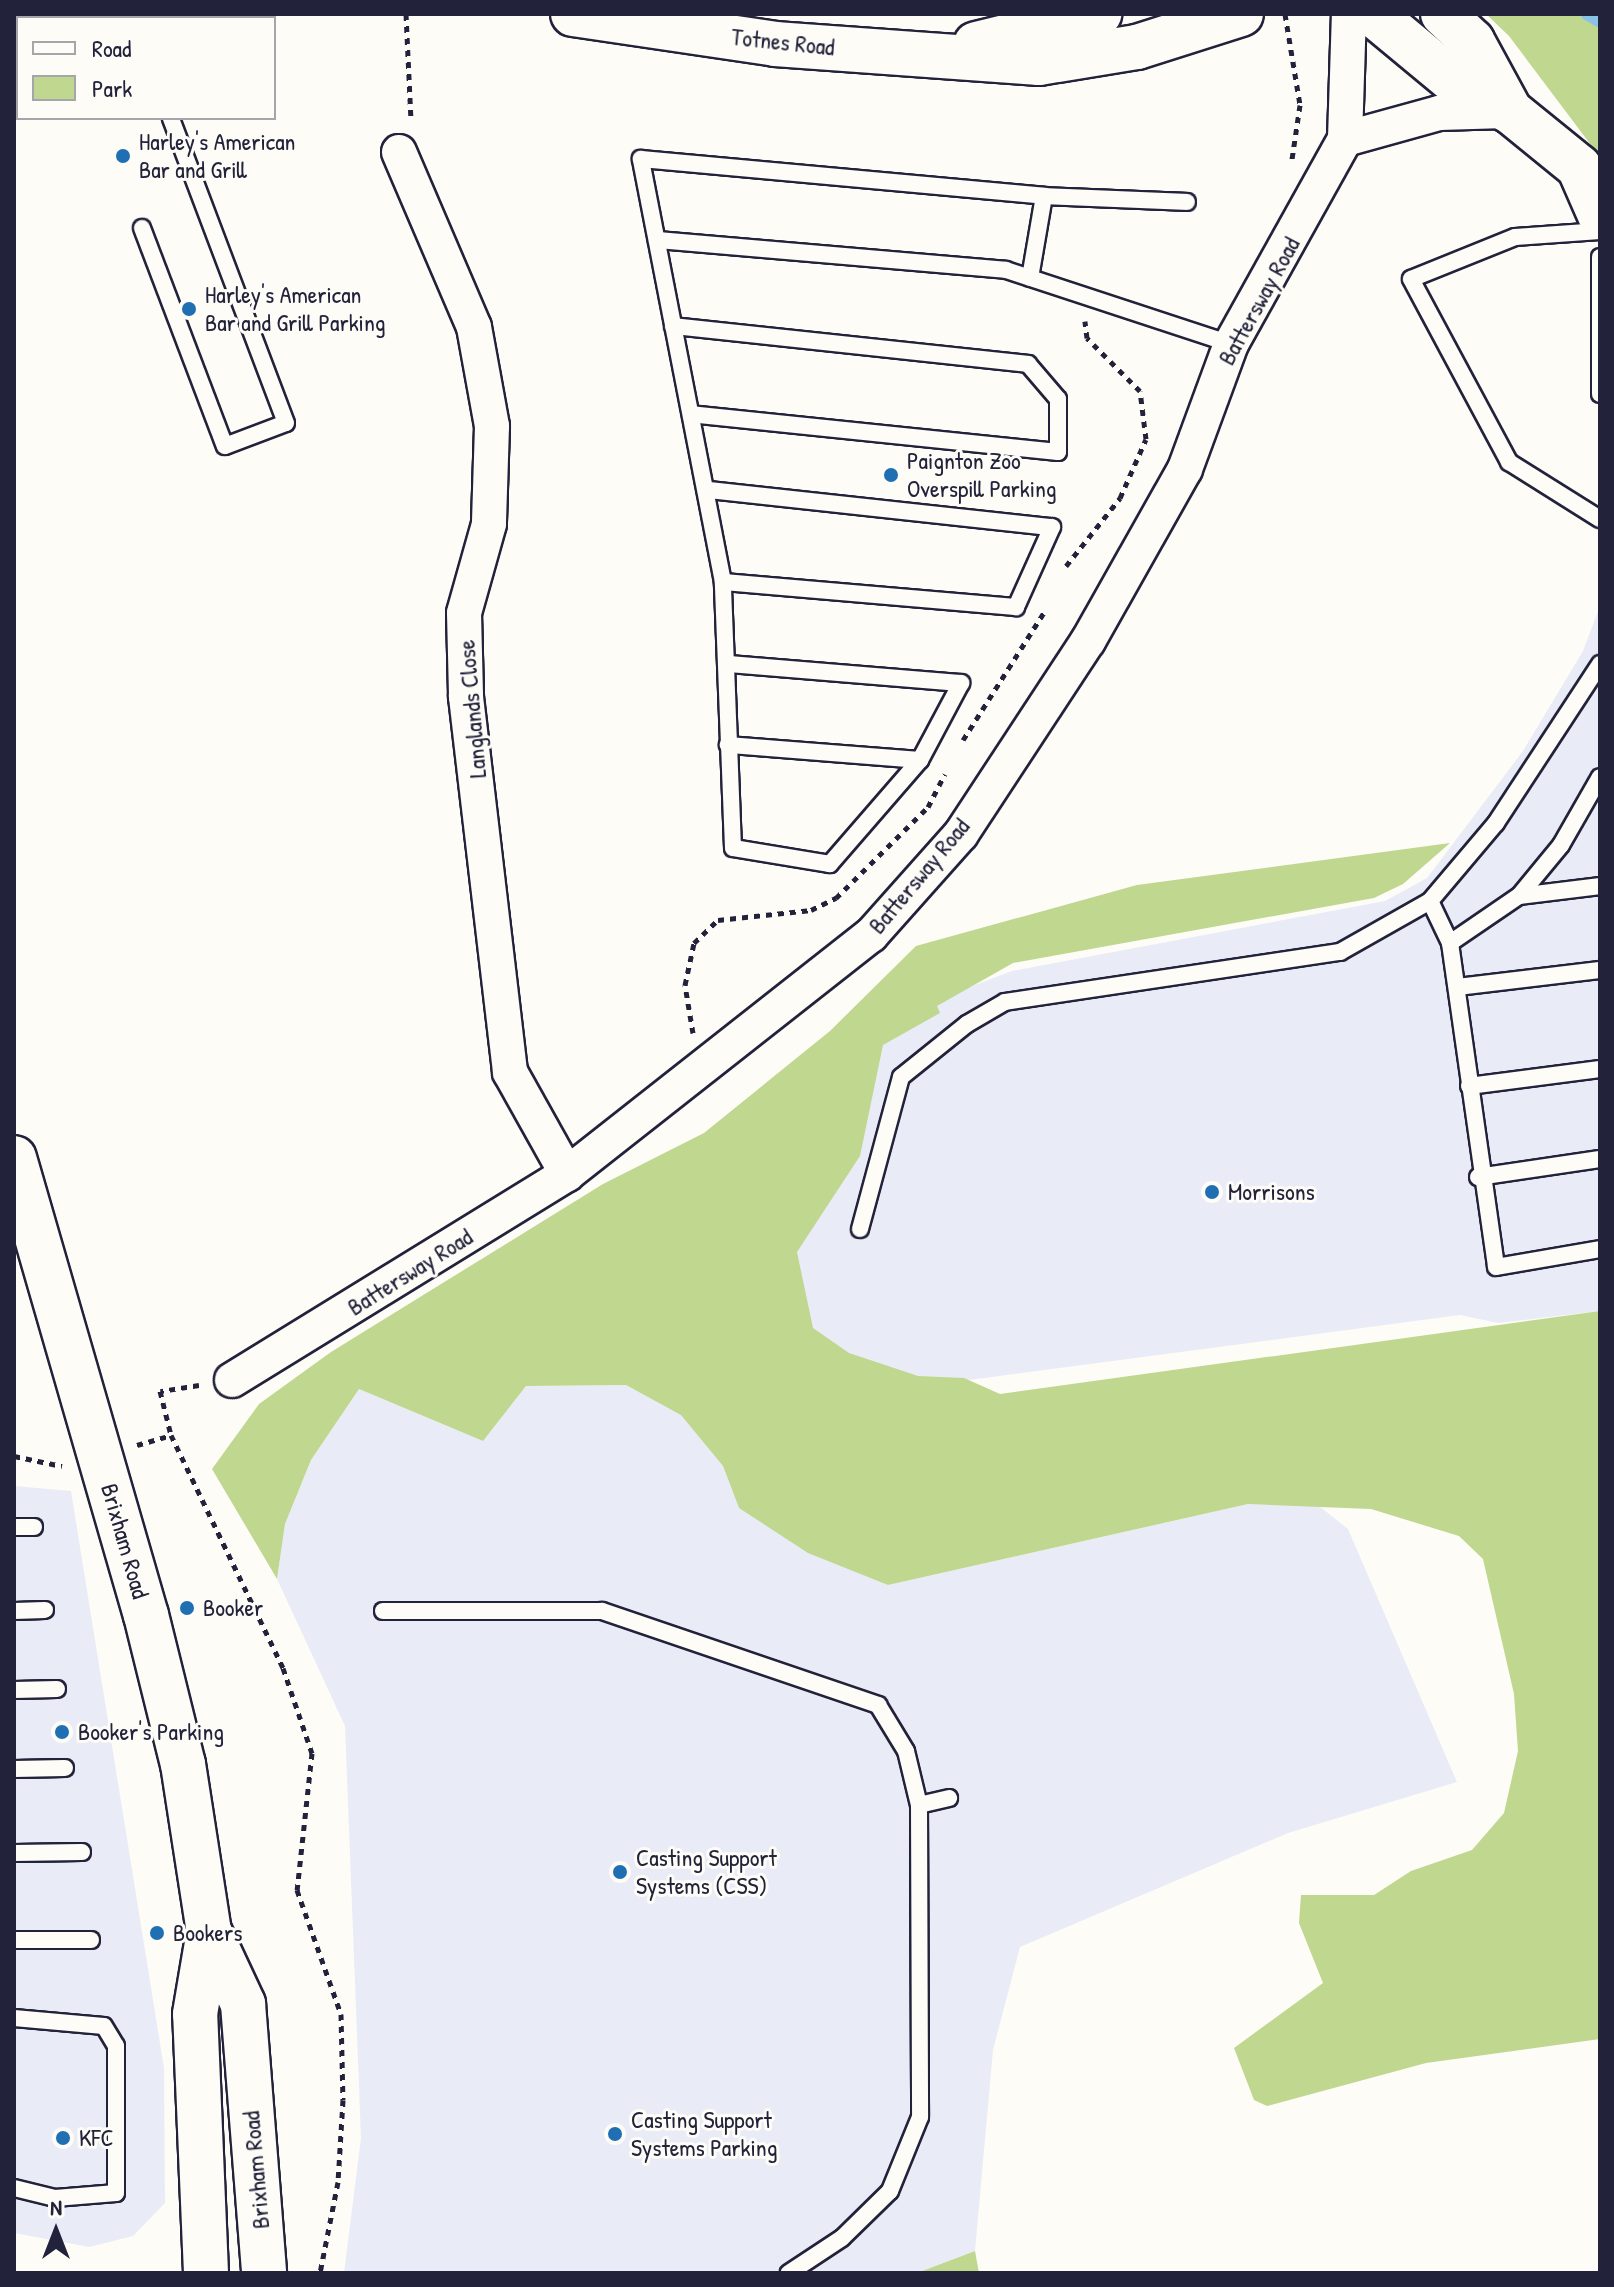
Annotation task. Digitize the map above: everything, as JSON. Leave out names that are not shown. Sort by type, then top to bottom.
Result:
[{"type":"main road","name":"Totnes Road","points":[[573,14],[775,44],[946,51],[1039,63],[1137,47],[1241,14]]},
{"type":"main road","name":"Totnes Road","points":[[946,51],[1099,14]]},
{"type":"main road","points":[[1373,14],[1455,82],[1510,111],[1579,167],[1600,215]]},
{"type":"main road","points":[[1443,14],[1472,41],[1510,111]]},
{"type":"main road","name":"Brixham Road","points":[[14,1158],[146,1615],[183,1764],[209,1931],[243,2004],[264,2273]]},
{"type":"main road","name":"Brixham Road","points":[[206,2273],[195,2014],[209,1931]]},
{"type":"street","name":"Battersway Road","points":[[232,1380],[567,1174],[871,935],[961,834],[1088,641],[1185,469],[1231,344],[1345,139],[1349,14]]},
{"type":"street","points":[[1345,139],[1439,113],[1510,111]]},
{"type":"street","name":"Langlands Close","points":[[399,152],[474,327],[492,426],[489,524],[464,613],[466,697],[510,1072],[567,1174]]},
{"type":"lane","points":[[142,228],[225,446],[286,423],[172,120]]},
{"type":"lane","points":[[728,664],[961,683],[920,760],[830,864],[733,848],[723,582],[709,490],[641,159],[1044,196],[1187,202]]},
{"type":"lane","points":[[1030,278],[1044,196]]},
{"type":"lane","points":[[1600,231],[1515,237],[1411,279],[1509,462],[1600,519]]},
{"type":"lane","points":[[657,240],[1006,270],[1231,344]]},
{"type":"lane","points":[[1600,257],[1600,394]]},
{"type":"lane","points":[[673,326],[1028,364],[1058,399],[1058,452],[692,414]]},
{"type":"lane","points":[[709,490],[1052,527],[1016,607],[723,582]]},
{"type":"lane","points":[[860,1229],[901,1077],[1005,1002],[1340,952],[1430,901],[1496,823],[1600,664]]},
{"type":"lane","points":[[728,745],[920,760]]},
{"type":"lane","points":[[1450,943],[1519,896],[1561,845],[1593,798],[1600,777]]},
{"type":"lane","points":[[1519,896],[1600,886]]},
{"type":"lane","points":[[1430,901],[1450,943],[1478,1177],[1496,1267],[1600,1249]]},
{"type":"lane","points":[[1457,987],[1600,970]]},
{"type":"lane","points":[[1469,1086],[1600,1069]]},
{"type":"lane","points":[[1478,1177],[1600,1159]]},
{"type":"lane","points":[[14,1527],[34,1527]]},
{"type":"lane","points":[[14,1611],[45,1610]]},
{"type":"lane","points":[[383,1611],[602,1611],[878,1705],[906,1751],[919,1805],[920,2117],[890,2191],[842,2238],[789,2273]]},
{"type":"lane","points":[[14,1690],[57,1689]]},
{"type":"lane","points":[[14,1769],[65,1768]]},
{"type":"lane","points":[[919,1805],[949,1798]]},
{"type":"lane","points":[[14,1853],[82,1852]]},
{"type":"lane","points":[[14,1940],[91,1940]]},
{"type":"lane","points":[[14,2018],[104,2026],[116,2046],[116,2193],[55,2198],[14,2188]]},
{"type":"path","points":[[399,152],[411,123],[406,14]]},
{"type":"path","points":[[1285,14],[1300,105],[1291,167]]},
{"type":"path","points":[[232,1380],[160,1391],[171,1435],[283,1668],[312,1753],[297,1890],[341,2014],[343,2100],[338,2182],[320,2273]]},
{"type":"shaded area","points":[[1600,606],[1600,1311],[1498,1323],[1460,1315],[879,1392],[810,1365],[776,1269],[882,1031],[920,1006],[1012,971],[1385,901],[1427,878],[1523,751],[1583,651]]},
{"type":"shaded area","points":[[626,1385],[681,1414],[723,1466],[739,1508],[888,1585],[1248,1504],[1319,1506],[1348,1529],[1457,1782],[1288,1833],[1020,1947],[993,2050],[975,2251],[917,2273],[344,2273],[361,2138],[345,1726],[277,1579],[285,1524],[311,1460],[359,1389],[483,1441],[526,1386]]},
{"type":"shaded area","points":[[14,1486],[71,1491],[164,2068],[165,2203],[133,2236],[89,2247],[14,2233]]},
{"type":"green space","points":[[1486,14],[1600,14],[1600,157],[1509,36]]},
{"type":"green space","points":[[1450,843],[1403,884],[1374,898],[1013,963],[937,1006],[940,1013],[883,1045],[860,1156],[797,1252],[813,1328],[849,1353],[918,1376],[964,1378],[1000,1394],[1600,1311],[1600,2039],[1426,2063],[1267,2106],[1254,2100],[1234,2048],[1323,1983],[1299,1923],[1301,1895],[1374,1895],[1411,1871],[1472,1850],[1504,1813],[1518,1751],[1514,1694],[1483,1559],[1459,1536],[1371,1509],[1248,1504],[888,1585],[808,1553],[739,1508],[723,1466],[681,1415],[626,1385],[526,1386],[483,1441],[359,1389],[311,1460],[285,1524],[277,1579],[212,1469],[259,1404],[331,1352],[603,1184],[704,1133],[830,1031],[916,946],[1137,885]]},
{"type":"green space","points":[[975,2251],[979,2273],[917,2273]]},
{"type":"waterway","points":[[1586,14],[1600,22]]},
{"type":"place","name":"Harley's American Bar and Grill","points":[[123,156]]},
{"type":"place","name":"Harley's American Bar and Grill Parking","points":[[189,309]]},
{"type":"place","name":"Paignton Zoo Overspill Parking","points":[[891,475]]},
{"type":"place","name":"Morrisons","points":[[1212,1192]]},
{"type":"place","name":"Booker","points":[[187,1608]]},
{"type":"place","name":"Booker's Parking","points":[[62,1732]]},
{"type":"place","name":"Casting Support Systems (CSS)","points":[[620,1872]]},
{"type":"place","name":"Bookers","points":[[157,1933]]},
{"type":"place","name":"Casting Support Systems Parking","points":[[615,2134]]},
{"type":"place","name":"KFC","points":[[63,2138]]}]
